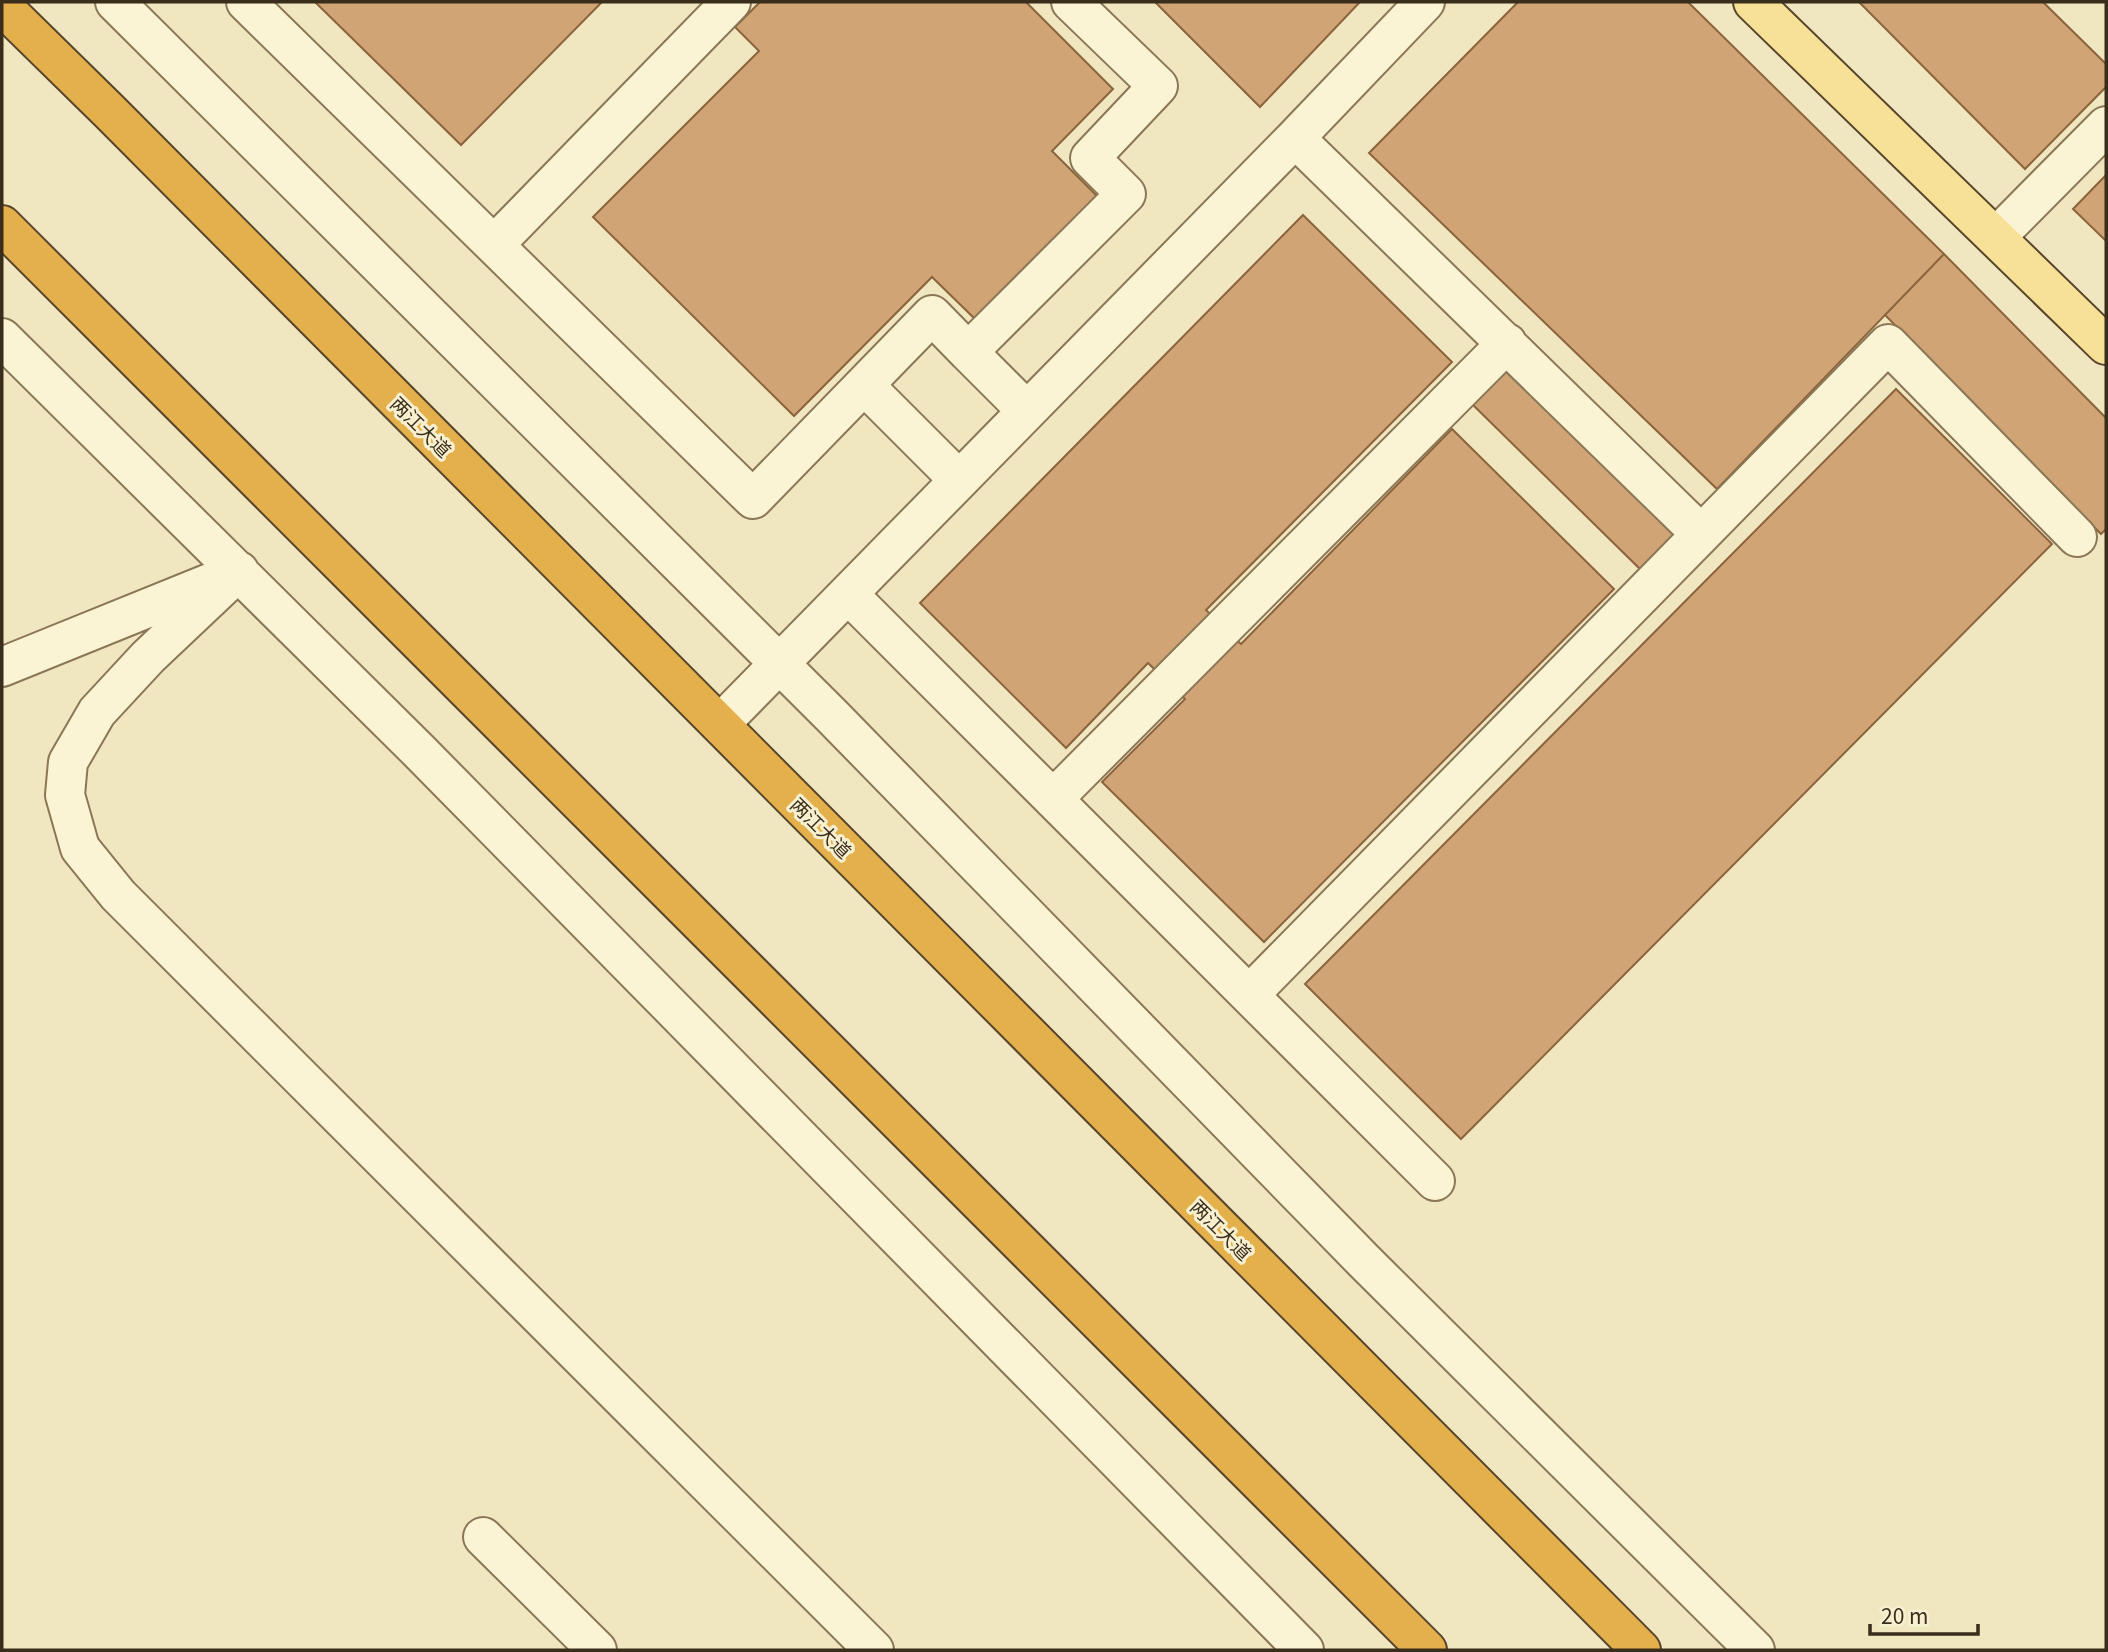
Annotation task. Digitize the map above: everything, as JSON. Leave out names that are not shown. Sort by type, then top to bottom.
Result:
[{"type":"highway","name":"两江大道","points":[[2,6],[1642,1650]]},
{"type":"highway","points":[[2,225],[1427,1650]]},
{"type":"main road","points":[[1753,2],[2106,345]]},
{"type":"street","points":[[494,245],[731,2]]},
{"type":"street","points":[[968,352],[1126,194],[1090,158],[1158,86],[1071,2]]},
{"type":"street","points":[[720,724],[1425,2]]},
{"type":"street","points":[[253,4],[753,499],[932,316],[1027,411]]},
{"type":"street","points":[[136,9],[1363,1260],[1755,1650]]},
{"type":"street","points":[[1996,237],[2106,126]]},
{"type":"street","points":[[1295,138],[1701,534]]},
{"type":"street","points":[[2,338],[239,571],[1304,1650]]},
{"type":"street","points":[[1053,799],[1507,343]]},
{"type":"street","points":[[1249,995],[1888,344],[2077,537]]},
{"type":"street","points":[[864,385],[959,480]]},
{"type":"street","points":[[2,667],[239,571]]},
{"type":"street","points":[[239,571],[148,657],[97,712],[68,762],[65,795],[80,848],[118,895],[874,1650]]},
{"type":"street","points":[[848,594],[1436,1181]]},
{"type":"street","points":[[483,1537],[597,1650]]},
{"type":"building","points":[[315,2],[602,2],[461,145]]},
{"type":"building","points":[[760,2],[1026,2],[1113,89],[1052,151],[1098,197],[976,320],[932,277],[794,416],[593,217],[759,51],[735,27]]},
{"type":"building","points":[[1155,2],[1360,2],[1260,107]]},
{"type":"building","points":[[1518,2],[1688,2],[1944,254],[1717,489],[1369,153]]},
{"type":"building","points":[[1859,2],[2043,2],[2106,64],[2106,87],[2025,169]]},
{"type":"building","points":[[2106,175],[2106,241],[2073,209]]},
{"type":"building","points":[[1303,215],[1452,362],[1206,610],[1241,644],[1452,429],[1614,589],[1264,942],[1102,782],[1185,699],[1148,663],[1066,748],[920,603]]},
{"type":"building","points":[[1944,254],[2106,418],[2106,529],[2101,534],[1885,315]]},
{"type":"building","points":[[1507,370],[1676,537],[1642,571],[1472,404]]},
{"type":"building","points":[[1896,389],[2052,544],[1461,1139],[1305,984]]}]
